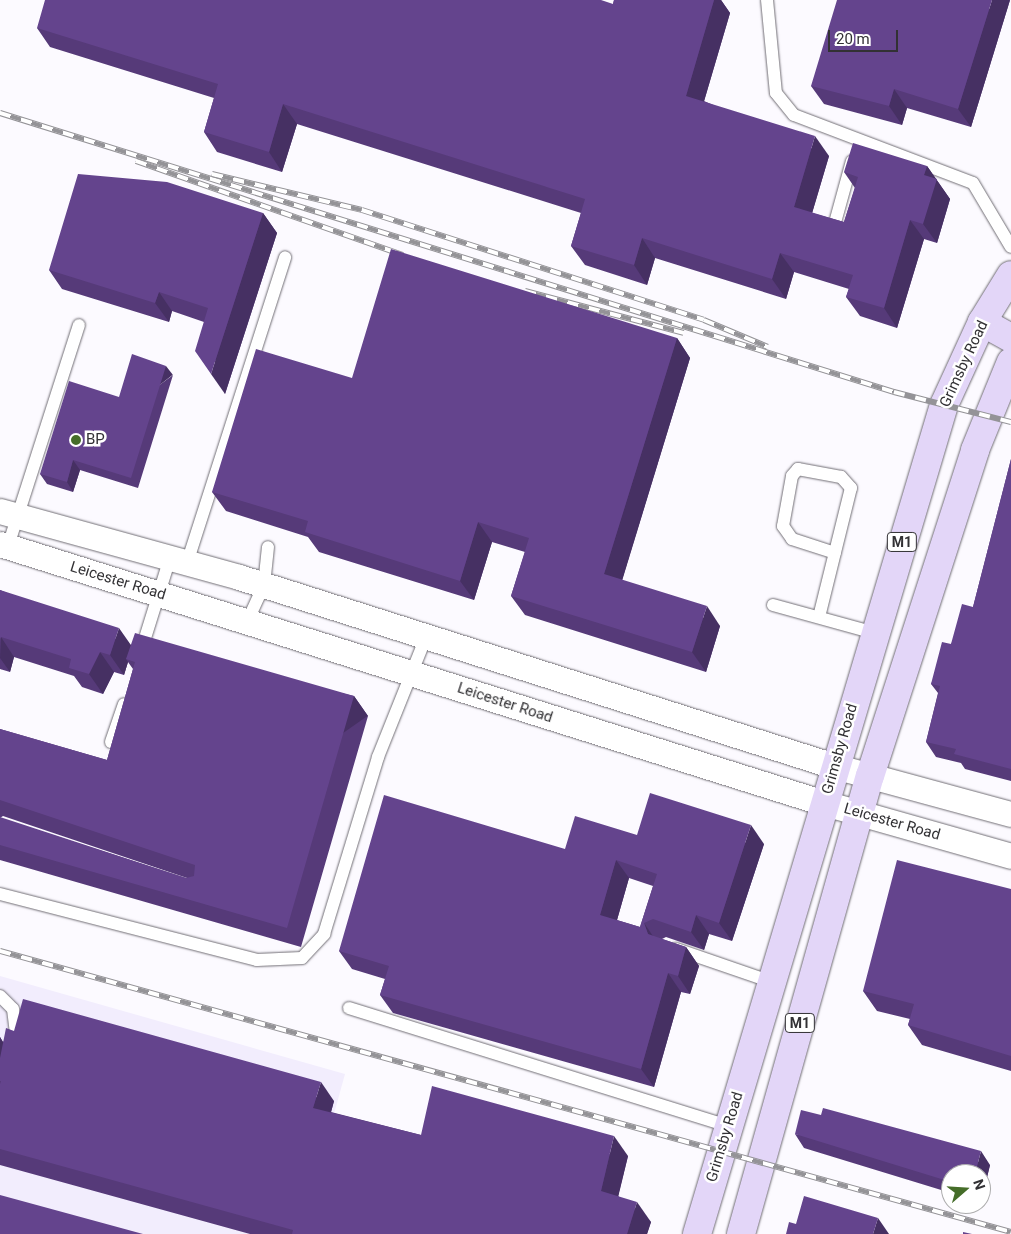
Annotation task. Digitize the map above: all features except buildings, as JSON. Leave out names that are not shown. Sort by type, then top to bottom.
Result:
[{"type":"highway","name":"Grimsby Road","points":[[697,1234],[834,766],[947,398],[982,322],[1011,275]]},
{"type":"highway","points":[[982,322],[1011,338]]},
{"type":"highway","name":"M1","points":[[741,1234],[870,776],[975,450],[1011,362]]},
{"type":"street","points":[[8,513],[264,585],[834,766],[1011,814]]},
{"type":"street","name":"Leicester Road","points":[[4,545],[824,803],[1011,856]]},
{"type":"lane","points":[[767,0],[776,93],[794,115],[858,142],[973,184],[1011,247]]},
{"type":"lane","points":[[836,219],[858,142]]},
{"type":"lane","points":[[136,668],[160,594],[179,561],[285,257]]},
{"type":"lane","points":[[4,545],[8,513],[79,325]]},
{"type":"lane","points":[[819,617],[835,554],[851,488],[848,481],[806,467],[798,469],[792,476],[783,526],[792,539],[835,554]]},
{"type":"lane","points":[[248,622],[264,585],[268,547]]},
{"type":"lane","points":[[773,605],[875,633]]},
{"type":"lane","points":[[0,894],[257,960],[302,958],[324,934],[378,757],[426,637]]},
{"type":"lane","points":[[111,742],[130,687]]},
{"type":"lane","points":[[664,945],[772,982]]},
{"type":"lane","points":[[0,996],[18,1020],[15,1044]]},
{"type":"lane","points":[[349,1008],[728,1126]]},
{"type":"shaded area","points":[[0,976],[345,1074],[301,1234],[0,1234]]},
{"type":"railway","points":[[0,113],[894,392],[1011,422]]},
{"type":"railway","points":[[136,161],[403,255]]},
{"type":"railway","points":[[212,174],[362,210],[704,320],[768,347]]},
{"type":"railway","points":[[525,291],[684,333]]},
{"type":"railway","points":[[0,951],[1011,1232]]},
{"type":"place","name":"BP","points":[[76,440]]}]
